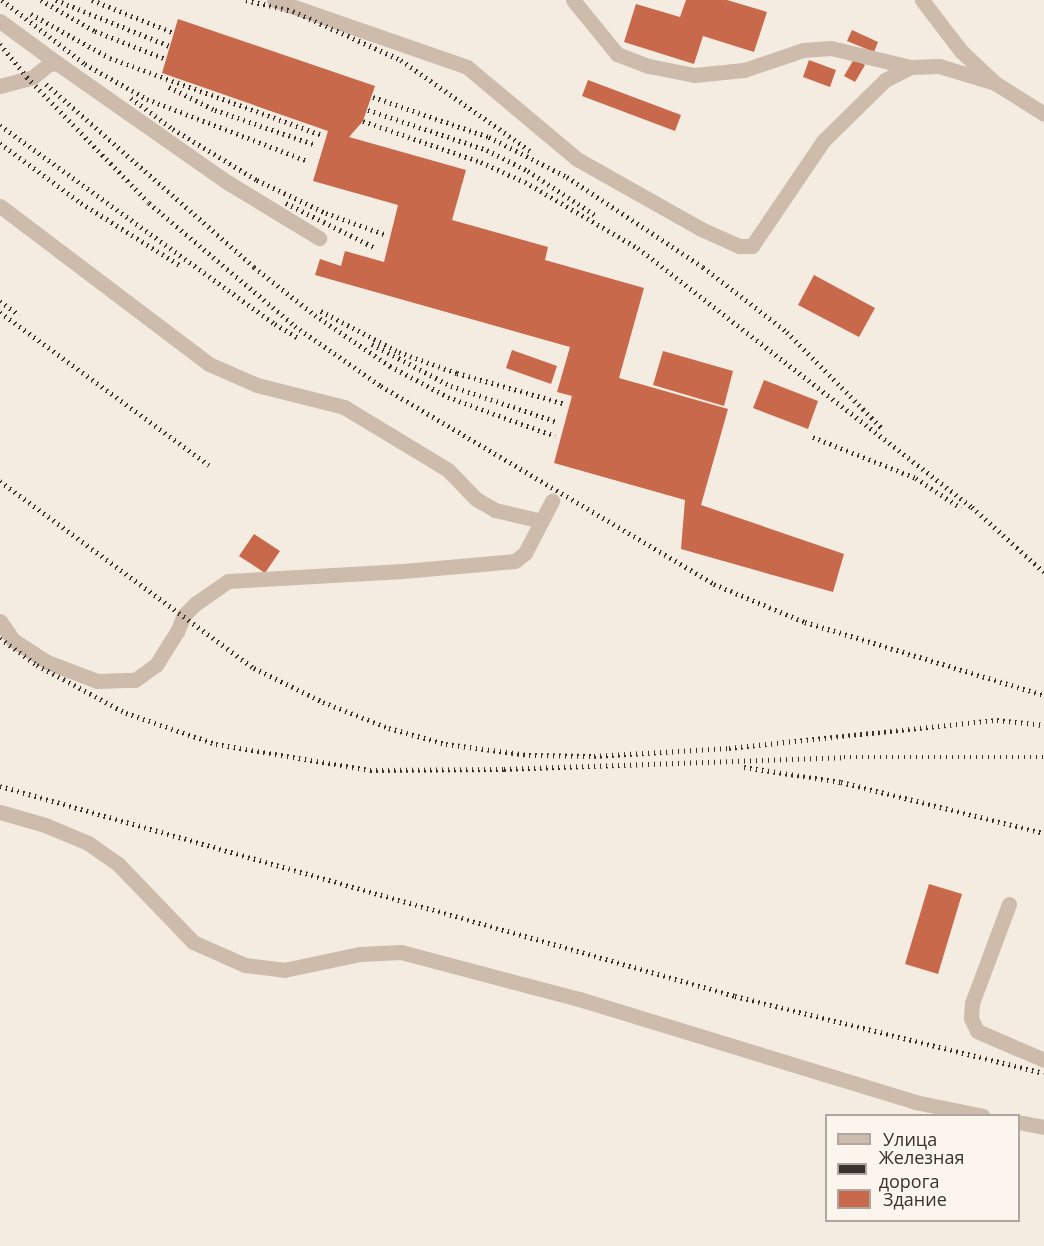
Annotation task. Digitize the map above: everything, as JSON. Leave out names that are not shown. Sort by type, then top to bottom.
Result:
[{"type":"street","points":[[274,0],[467,67],[577,159],[701,230],[739,246],[752,246],[817,149],[863,99],[885,80],[910,67]]},
{"type":"street","points":[[573,0],[617,54],[660,69],[694,75],[744,70],[781,55],[803,50],[831,48],[910,67],[939,66],[995,83]]},
{"type":"street","points":[[922,0],[961,51],[995,83],[1044,114]]},
{"type":"street","points":[[0,21],[227,182],[319,238]]},
{"type":"street","points":[[0,86],[33,77],[49,64],[57,63]]},
{"type":"street","points":[[0,206],[209,364],[257,385],[344,407],[448,470],[476,499],[495,510],[542,521]]},
{"type":"street","points":[[0,621],[14,640],[47,662],[97,681],[135,680],[156,665],[177,632],[184,615],[195,604],[228,581],[403,571],[514,561],[525,553],[552,501]]},
{"type":"street","points":[[0,812],[45,825],[88,843],[117,864],[192,942],[245,965],[284,970],[360,954],[401,952],[579,999],[915,1102],[973,1114]]},
{"type":"street","points":[[1009,904],[972,1003],[971,1018],[977,1032],[1044,1059]]},
{"type":"street","points":[[1020,1122],[1044,1127]]},
{"type":"building","points":[[686,0],[727,0],[767,12],[754,52],[703,36],[694,64],[624,42],[636,4],[680,17]]},
{"type":"building","points":[[178,19],[375,86],[363,121],[349,137],[466,170],[452,220],[548,247],[545,260],[644,288],[619,378],[728,409],[701,505],[844,554],[833,592],[681,549],[685,500],[554,463],[572,396],[557,392],[570,347],[315,275],[320,259],[341,266],[345,251],[384,262],[398,205],[313,181],[328,131],[162,73]]},
{"type":"building","points":[[852,30],[878,42],[874,52],[847,41]]},
{"type":"building","points":[[854,59],[865,65],[855,82],[844,76]]},
{"type":"building","points":[[809,60],[836,70],[830,87],[803,77]]},
{"type":"building","points":[[588,80],[681,115],[675,131],[582,96]]},
{"type":"building","points":[[814,275],[875,308],[859,337],[798,305]]},
{"type":"building","points":[[512,350],[557,366],[551,384],[506,368]]},
{"type":"building","points":[[663,351],[733,371],[724,406],[653,385]]},
{"type":"building","points":[[764,380],[818,401],[808,429],[753,408]]},
{"type":"building","points":[[254,534],[280,551],[265,573],[239,556]]},
{"type":"building","points":[[929,884],[962,894],[938,974],[905,964]]},
{"type":"railway","points":[[2,0],[85,64],[147,99],[308,161]]},
{"type":"railway","points":[[41,0],[95,31],[166,59]]},
{"type":"railway","points":[[56,0],[170,46]]},
{"type":"railway","points":[[92,0],[174,33]]},
{"type":"railway","points":[[246,0],[293,11],[401,60],[532,152]]},
{"type":"railway","points":[[31,14],[110,58],[321,135]]},
{"type":"railway","points":[[0,44],[27,77],[149,203],[295,326],[381,386],[714,584],[805,622],[1044,695]]},
{"type":"railway","points":[[46,84],[254,267],[315,315],[390,366],[448,397],[555,436]]},
{"type":"railway","points":[[169,87],[215,110],[316,145]]},
{"type":"railway","points":[[373,97],[489,137],[567,177],[703,267],[787,332],[882,428]]},
{"type":"railway","points":[[131,98],[173,129],[257,180],[326,213],[384,234]]},
{"type":"railway","points":[[368,110],[487,150],[528,171],[595,215]]},
{"type":"railway","points":[[363,121],[481,162],[525,182],[638,248],[972,507],[1044,572]]},
{"type":"railway","points":[[0,125],[275,324],[300,339]]},
{"type":"railway","points":[[0,143],[81,203],[181,266]]},
{"type":"railway","points":[[286,203],[376,248]]},
{"type":"railway","points":[[0,301],[19,315]]},
{"type":"railway","points":[[321,311],[399,352],[457,373],[566,404]]},
{"type":"railway","points":[[0,312],[209,465]]},
{"type":"railway","points":[[372,344],[451,386],[558,422]]},
{"type":"railway","points":[[813,437],[916,478],[961,508]]},
{"type":"railway","points":[[0,481],[254,668],[323,702],[389,728],[446,744],[529,755],[594,756],[729,748],[997,720],[1044,725]]},
{"type":"railway","points":[[0,638],[37,665],[126,713],[216,744],[370,770],[504,769],[844,757],[1044,757]]},
{"type":"railway","points":[[744,767],[841,782],[1044,833]]},
{"type":"railway","points":[[0,786],[735,996],[1044,1073]]}]
